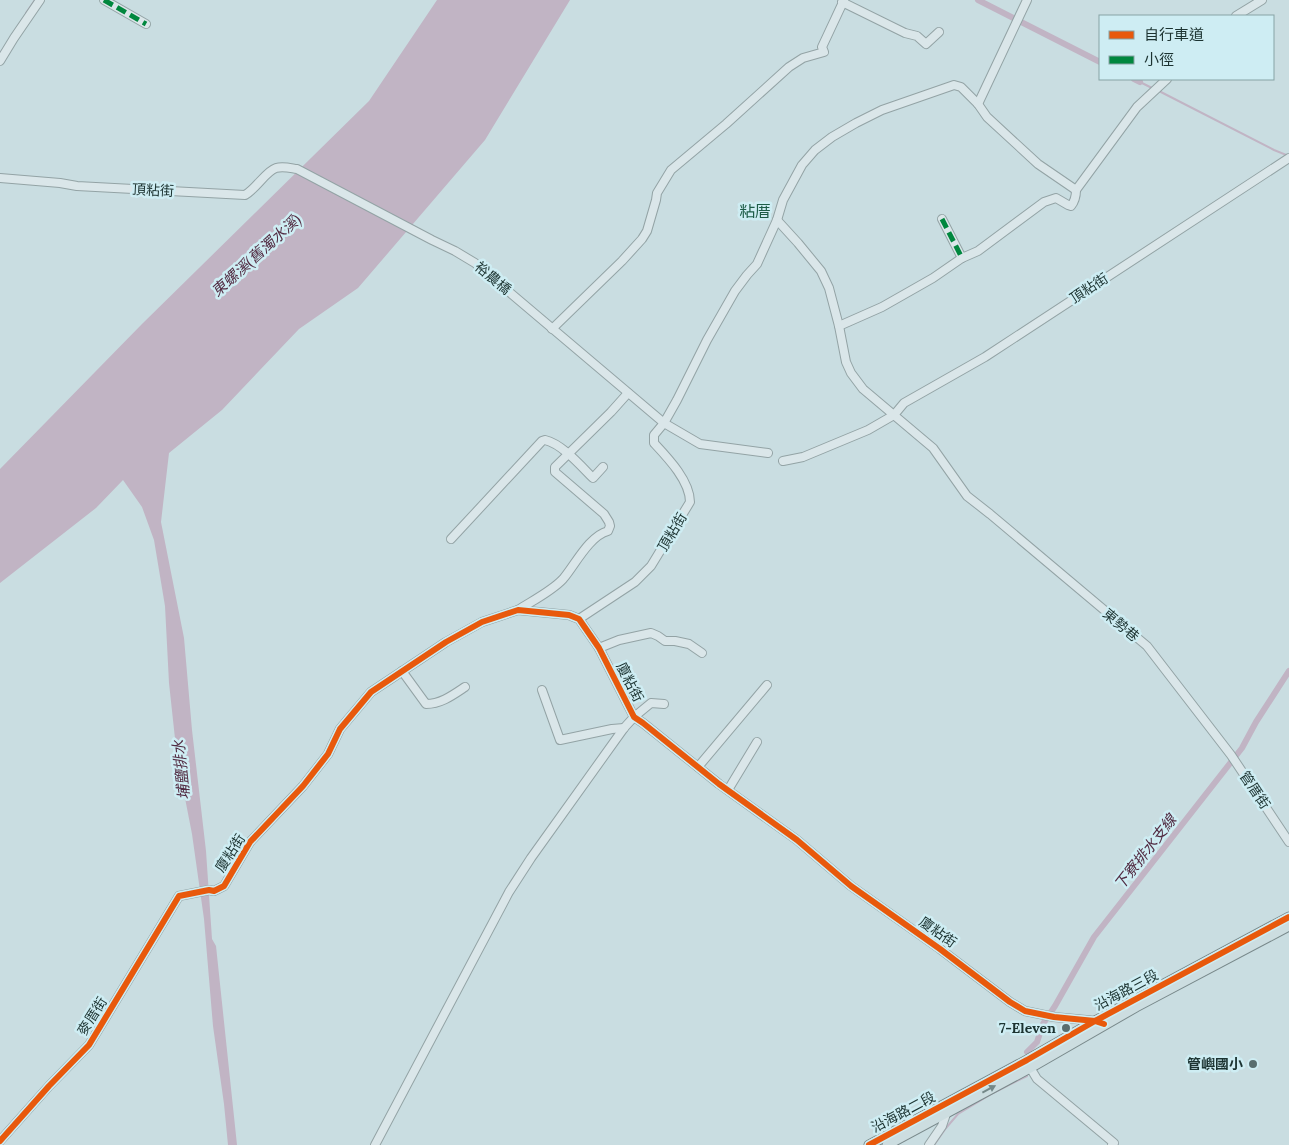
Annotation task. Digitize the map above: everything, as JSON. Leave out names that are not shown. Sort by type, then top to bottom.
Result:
[{"type":"main road","name":"沿海路三段","points":[[949,1102],[1028,1064],[1104,1024],[1289,917]]},
{"type":"main road","name":"沿海路三段","points":[[946,1112],[1028,1064],[1095,1021],[1289,926]]},
{"type":"main road","name":"沿海路二段","points":[[869,1145],[949,1102]]},
{"type":"main road","name":"沿海路二段","points":[[887,1145],[946,1112]]},
{"type":"street","points":[[0,61],[40,0]]},
{"type":"street","points":[[104,0],[146,24]]},
{"type":"street","points":[[978,104],[1027,0]]},
{"type":"street","points":[[1238,15],[1262,0]]},
{"type":"street","points":[[552,329],[642,240],[647,230],[657,192],[671,170],[726,124],[789,67],[803,58],[824,52],[822,46],[843,1],[905,33],[916,36],[926,44],[938,32]]},
{"type":"street","points":[[840,326],[882,307],[933,278],[962,258],[978,251],[1044,202],[1056,198],[1071,206],[1074,203],[1076,190],[1136,107],[1166,80]]},
{"type":"street","name":"頂粘街","points":[[579,619],[636,582],[653,563],[690,502],[690,497],[678,470],[654,444],[654,435],[678,400],[707,340],[727,305],[747,274],[757,264],[777,220],[783,200],[802,165],[815,150],[832,137],[882,110],[949,85],[954,85],[962,87],[978,104],[986,117],[1038,164],[1076,190]]},
{"type":"street","name":"頂粘街","points":[[782,461],[803,457],[845,441],[894,415],[904,403],[985,357],[1288,160]]},
{"type":"street","name":"頂粘街","points":[[0,178],[77,186],[245,194],[250,192],[278,167],[297,169]]},
{"type":"street","name":"裕農橋","points":[[297,169],[475,263],[664,423]]},
{"type":"street","points":[[777,220],[821,271],[831,295],[840,326],[846,362],[851,373],[863,389],[894,415]]},
{"type":"street","points":[[942,220],[962,258]]},
{"type":"street","points":[[518,610],[562,580],[585,548],[602,532],[608,531],[610,526],[604,514],[555,472],[556,467],[568,454],[628,393]]},
{"type":"street","name":"東勢巷","points":[[894,415],[933,448],[967,496],[1147,646],[1237,763]]},
{"type":"street","points":[[664,423],[700,444],[768,453]]},
{"type":"street","points":[[451,539],[542,441],[551,441],[593,478],[603,467]]},
{"type":"street","name":"廈粘街","points":[[188,894],[209,890],[214,891],[224,886],[250,842],[303,786],[328,754],[340,729],[371,692],[446,642],[482,622],[518,610],[569,615],[579,619],[599,648],[634,717],[728,790],[797,840],[851,886],[1025,1012],[1095,1021],[1104,1024]]},
{"type":"street","points":[[599,648],[619,640],[651,634],[665,641],[689,644],[702,653]]},
{"type":"street","points":[[402,671],[426,704],[433,704],[444,700],[465,687]]},
{"type":"street","points":[[698,767],[767,685]]},
{"type":"street","points":[[542,690],[560,740],[624,728]]},
{"type":"street","points":[[375,1145],[509,892],[530,858],[624,728],[651,703],[664,704]]},
{"type":"street","points":[[728,790],[758,742]]},
{"type":"street","name":"管厝街","points":[[1237,763],[1289,842]]},
{"type":"street","name":"麥厝街","points":[[0,1141],[89,1045],[178,896],[188,894]]},
{"type":"street","points":[[1028,1064],[1036,1079],[1114,1143],[1112,1145]]},
{"type":"street","points":[[929,1145],[942,1126],[949,1102]]},
{"type":"water","points":[[437,0],[570,0],[485,140],[358,288],[299,329],[222,410],[169,453],[161,522],[184,638],[206,851],[212,939],[216,946],[237,1145],[228,1145],[213,1026],[204,919],[192,834],[177,757],[169,683],[165,606],[154,540],[142,507],[123,480],[96,508],[0,583],[0,469],[142,324],[369,101]]},
{"type":"waterway","points":[[26,13],[35,0]]},
{"type":"waterway","points":[[978,0],[1099,61]]},
{"type":"waterway","points":[[0,53],[5,47]]},
{"type":"waterway","points":[[1136,80],[1140,82]]},
{"type":"waterway","points":[[1140,82],[1152,88]]},
{"type":"waterway","points":[[1157,90],[1289,156]]},
{"type":"waterway","name":"下寮排水支線","points":[[1027,1052],[1037,1042],[1043,1024],[1094,937],[1242,748],[1256,722],[1289,671]]},
{"type":"waterway","points":[[934,1145],[958,1114],[993,1093],[1027,1076],[1027,1074]]},
{"type":"marked path","points":[[104,0],[146,24]]},
{"type":"marked path","points":[[942,219],[962,258]]},
{"type":"cycle path","points":[[0,1141],[89,1045],[179,896],[209,890],[214,891],[224,886],[250,842],[303,786],[328,754],[340,729],[371,692],[446,642],[482,622],[518,610],[569,615],[579,619],[599,648],[634,717],[719,784],[797,840],[851,886],[940,949],[1010,1002],[1025,1011],[1104,1024]]},
{"type":"cycle path","points":[[869,1145],[1289,917]]},
{"type":"place","name":"7-Eleven","points":[[1066,1028]]},
{"type":"place","name":"管嶼國小","points":[[1253,1064]]},
{"type":"district","name":"粘厝","points":[[755,211]]},
{"type":"water label","name":"東螺溪(舊濁水溪)","points":[[256,255]]},
{"type":"water label","name":"埔鹽排水","points":[[181,770]]}]
